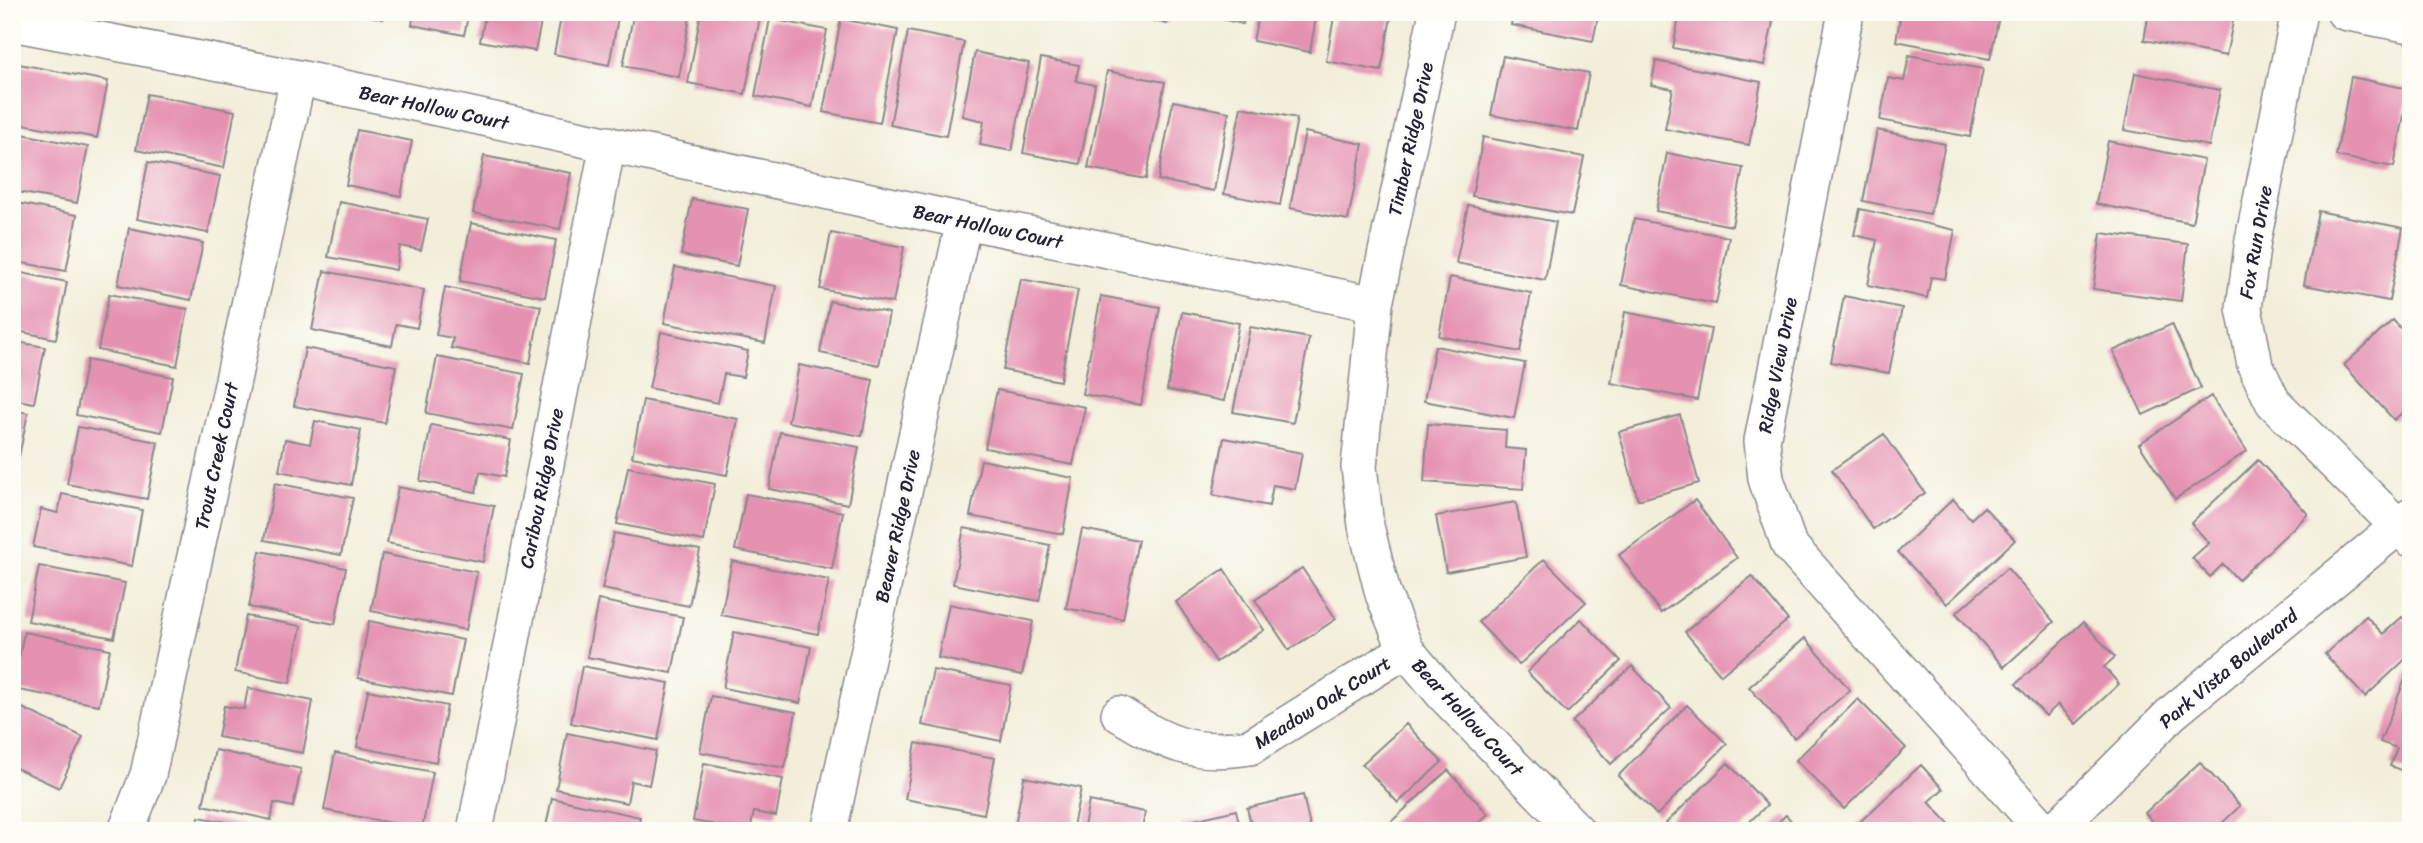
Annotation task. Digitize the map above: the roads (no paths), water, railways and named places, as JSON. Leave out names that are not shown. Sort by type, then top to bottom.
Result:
[{"type":"street","name":"Timber Ridge Drive","points":[[1375,304],[1437,12]]},
{"type":"street","name":"Ridge View Drive","points":[[1846,12],[1762,441],[1766,479],[1790,545],[2044,831]]},
{"type":"street","name":"Fox Run Drive","points":[[2300,12],[2253,240],[2244,308],[2255,365],[2273,402],[2407,527]]},
{"type":"street","points":[[2344,12],[2411,25]]},
{"type":"street","name":"Bear Hollow Court","points":[[12,23],[298,78],[964,221],[1375,304],[1359,467],[1366,526],[1380,582],[1406,650],[1443,694],[1577,831]]},
{"type":"street","name":"Trout Creek Court","points":[[126,831],[148,775],[298,78]]},
{"type":"street","name":"Caribou Ridge Drive","points":[[475,831],[608,144]]},
{"type":"street","name":"Beaver Ridge Drive","points":[[829,831],[964,221]]},
{"type":"street","name":"Park Vista Boulevard","points":[[2054,831],[2172,713],[2407,527]]},
{"type":"street","name":"Meadow Oak Court","points":[[1119,714],[1156,737],[1183,747],[1221,752],[1250,747],[1406,650]]}]
